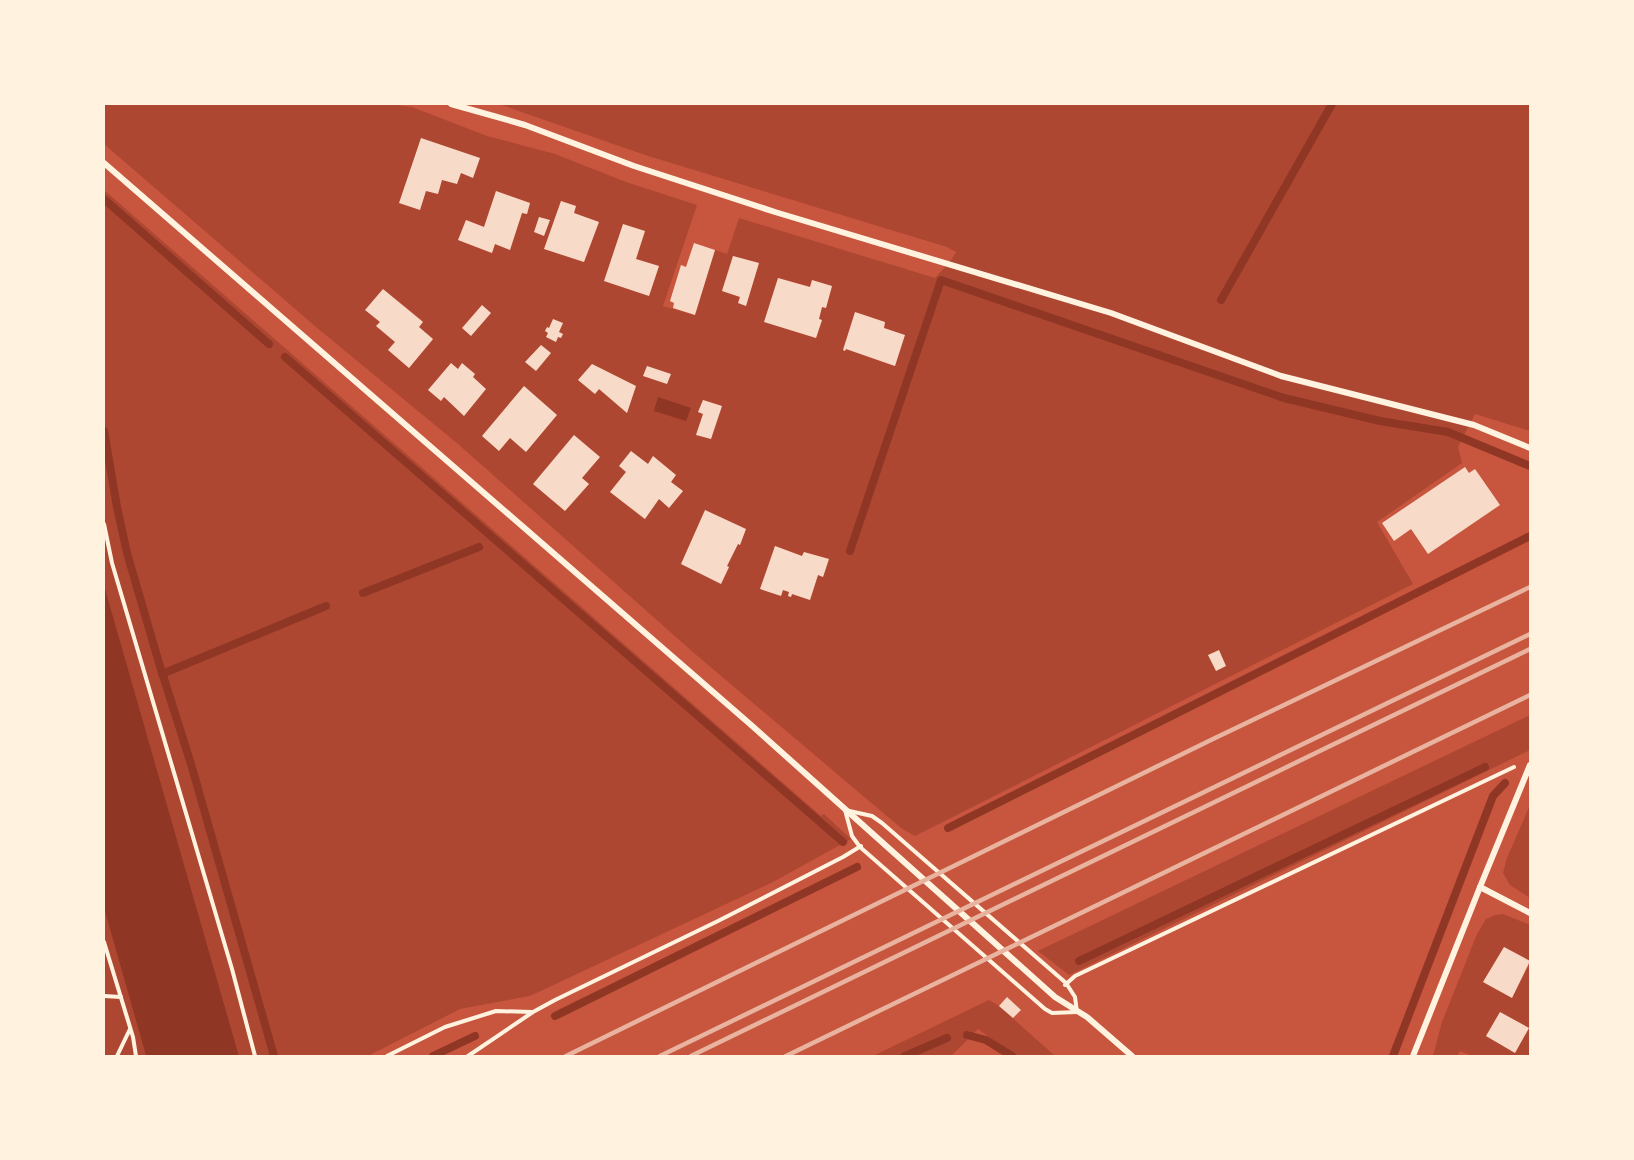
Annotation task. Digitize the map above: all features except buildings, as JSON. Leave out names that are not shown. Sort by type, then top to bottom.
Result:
[{"type":"street","points":[[451,104],[525,125],[634,166],[775,213],[1111,313],[1281,376],[1474,425],[1530,448]]},
{"type":"street","points":[[104,163],[741,716],[1055,997],[1087,1017],[1132,1056]]},
{"type":"street","points":[[1413,1056],[1530,765]]},
{"type":"street","points":[[1480,887],[1530,913]]},
{"type":"path","points":[[104,524],[112,563],[232,969],[255,1056]]},
{"type":"path","points":[[1066,983],[1075,976],[1520,764]]},
{"type":"path","points":[[468,1056],[533,1012],[718,921],[860,847]]},
{"type":"path","points":[[104,942],[136,1056]]},
{"type":"path","points":[[104,996],[121,998]]},
{"type":"path","points":[[387,1056],[446,1027],[496,1011],[533,1012]]},
{"type":"path","points":[[117,1056],[130,1029]]},
{"type":"shaded area","points":[[104,104],[388,104],[412,107],[487,136],[555,154],[626,182],[697,205],[663,306],[694,315],[715,250],[727,254],[739,218],[935,278],[956,252],[947,247],[645,155],[499,104],[1530,104],[1530,431],[1475,414],[1458,447],[1462,463],[1377,522],[1413,584],[915,836],[901,828],[694,653],[458,444],[316,327],[104,144]],"holes":[[[496,191],[530,203],[527,214],[522,213],[510,250],[495,244],[491,253],[458,240],[466,220],[484,227]],[[561,201],[576,206],[574,213],[598,222],[584,262],[544,249]],[[645,231],[636,259],[659,266],[649,296],[604,281]],[[733,256],[759,263],[746,306],[738,303],[740,297],[722,291]],[[778,278],[810,287],[812,280],[832,287],[826,308],[822,307],[819,319],[822,321],[816,338],[765,322]],[[398,301],[423,321],[419,327],[433,340],[409,368],[388,350],[395,342],[376,326]],[[855,312],[885,322],[884,328],[904,335],[894,366],[846,349],[843,350]],[[592,364],[636,386],[627,413],[599,389],[594,394],[578,380]],[[703,400],[721,406],[711,439],[696,434],[703,414],[699,412]],[[631,451],[648,464],[653,457],[671,482],[682,491],[670,507],[659,499],[644,519],[610,492],[626,472],[620,466]],[[582,478],[589,484],[565,511],[534,484]],[[705,510],[746,529],[727,566],[729,568],[721,584]],[[775,546],[802,556],[804,552],[829,559],[823,577],[818,575],[810,600],[792,594],[788,596],[789,592],[783,590]]]},
{"type":"shaded area","points":[[104,190],[821,816],[824,814],[851,839],[773,882],[530,996],[460,1009],[368,1056],[239,1056],[104,585]]},
{"type":"shaded area","points":[[658,397],[691,408],[686,421],[654,411]]},
{"type":"shaded area","points":[[104,585],[239,1056],[146,1056],[104,908]]},
{"type":"shaded area","points":[[1530,715],[1530,750],[1069,975],[1038,951]]},
{"type":"shaded area","points":[[1530,805],[1530,898],[1510,885],[1503,873],[1507,858]]},
{"type":"shaded area","points":[[104,908],[146,1056],[104,1056]]},
{"type":"shaded area","points":[[1503,914],[1530,925],[1530,961],[1504,947],[1483,982],[1512,998],[1530,963],[1530,1056],[1472,1056],[1460,1051],[1457,1056],[1433,1056],[1442,1022],[1477,934],[1486,919]],"holes":[[[1500,1012],[1529,1028],[1515,1053],[1486,1036]]]},
{"type":"shaded area","points":[[989,1000],[999,1006],[1055,1056],[1016,1056],[978,1029],[951,1056],[873,1056]]},
{"type":"waterway","points":[[1221,300],[1332,104]]},
{"type":"waterway","points":[[104,199],[269,344]]},
{"type":"waterway","points":[[850,551],[941,280],[1284,398],[1380,421],[1448,432],[1530,466]]},
{"type":"waterway","points":[[285,357],[843,842]]},
{"type":"waterway","points":[[104,431],[127,553],[191,764],[274,1056]]},
{"type":"waterway","points":[[948,828],[1530,536]]},
{"type":"waterway","points":[[363,593],[479,547]]},
{"type":"waterway","points":[[162,674],[326,606]]},
{"type":"waterway","points":[[1079,961],[1485,767]]},
{"type":"waterway","points":[[1393,1056],[1493,796],[1505,783]]},
{"type":"waterway","points":[[555,1016],[857,867]]},
{"type":"waterway","points":[[967,1035],[986,1040],[1012,1056]]},
{"type":"waterway","points":[[433,1056],[475,1036]]},
{"type":"waterway","points":[[905,1056],[947,1038]]},
{"type":"railway","points":[[566,1056],[1213,739],[1530,587]]},
{"type":"railway","points":[[660,1056],[1530,634]]},
{"type":"railway","points":[[691,1056],[1530,649]]},
{"type":"railway","points":[[786,1056],[1530,695]]}]
